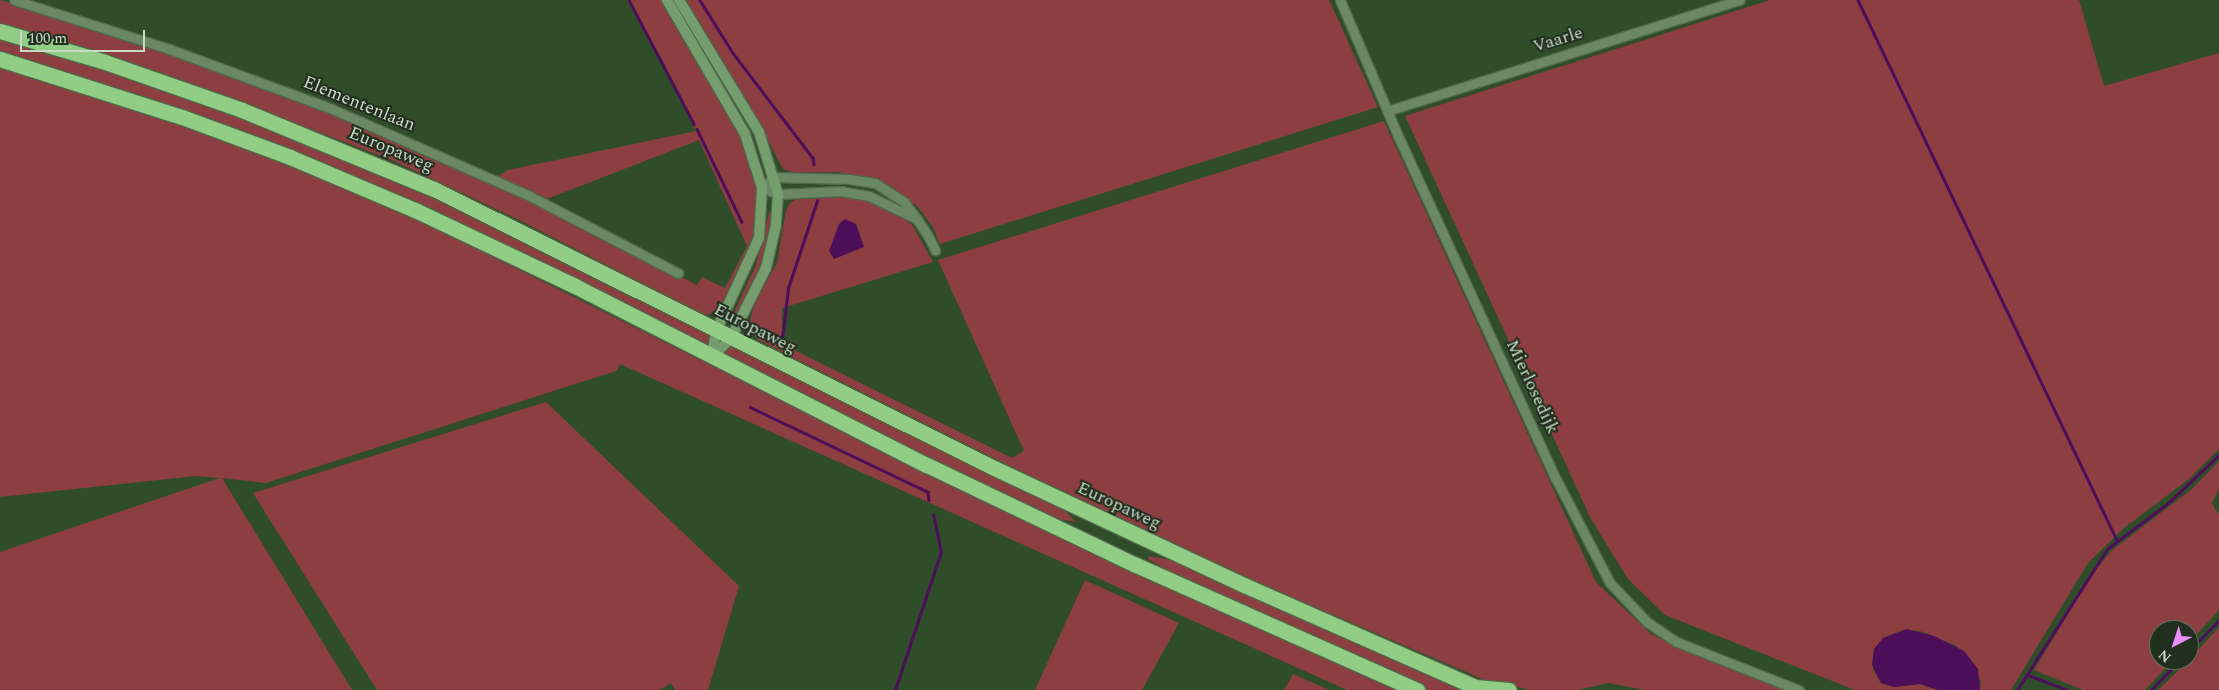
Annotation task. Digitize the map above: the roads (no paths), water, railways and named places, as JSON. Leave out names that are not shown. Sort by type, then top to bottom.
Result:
[{"type":"highway","name":"Europaweg","points":[[0,31],[177,87],[344,150],[501,221],[716,331],[1051,495],[1478,688],[1509,690]]},
{"type":"highway","points":[[0,59],[182,116],[331,174],[477,239],[712,357],[1136,565],[1417,690]]},
{"type":"street","name":"Elementenlaan","points":[[14,0],[169,49],[332,108],[530,196],[678,273]]},
{"type":"street","points":[[667,0],[745,134],[762,188],[762,217],[754,254],[716,331],[712,357]]},
{"type":"street","points":[[679,0],[759,132],[778,194],[776,225],[766,268],[731,338],[712,357]]},
{"type":"street","name":"Mierlosedijk","points":[[1340,0],[1386,111],[1556,479],[1610,582],[1647,622],[1677,642],[1799,690]]},
{"type":"street","name":"Vaarle","points":[[1386,111],[1740,0]]},
{"type":"street","points":[[762,188],[774,177],[849,179],[875,183],[904,202],[917,219],[935,250]]},
{"type":"street","points":[[762,188],[778,194],[842,190],[869,196],[917,219]]},
{"type":"waterway","points":[[629,0],[694,124]]},
{"type":"waterway","points":[[700,0],[733,53],[813,158],[814,164]]},
{"type":"waterway","points":[[1858,0],[2117,540]]},
{"type":"waterway","points":[[697,129],[742,222]]},
{"type":"waterway","points":[[781,347],[788,288],[817,201]]},
{"type":"waterway","points":[[750,407],[928,492],[929,500]]},
{"type":"waterway","points":[[2017,690],[2107,549],[2168,503],[2219,455]]},
{"type":"waterway","points":[[895,690],[941,552],[933,515]]},
{"type":"waterway","points":[[2199,641],[2219,620]]},
{"type":"waterway","points":[[2151,690],[2170,670]]},
{"type":"waterway","points":[[2028,675],[2068,690]]}]
